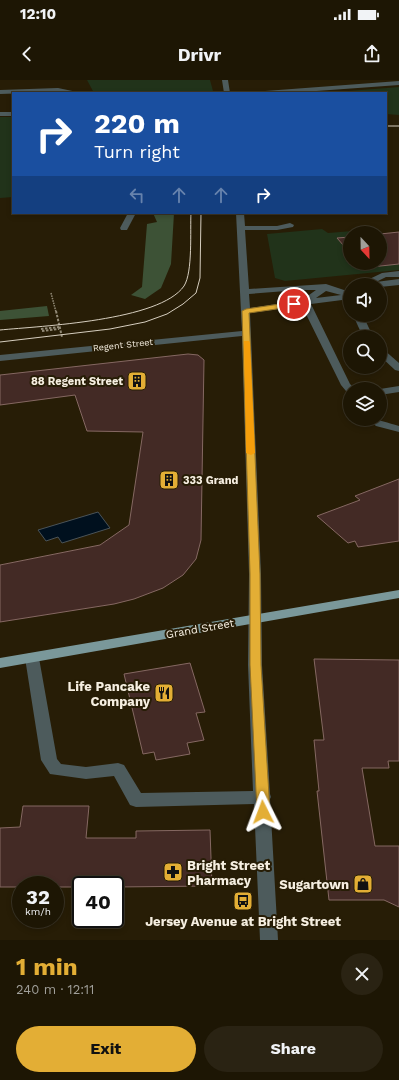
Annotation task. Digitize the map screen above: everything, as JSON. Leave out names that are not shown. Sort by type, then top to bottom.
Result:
[{"type":"main road","name":"Grand Street","points":[[0,663],[399,594]]},
{"type":"street","points":[[225,80],[227,92]]},
{"type":"street","points":[[279,92],[399,83]]},
{"type":"street","points":[[0,92],[44,87],[76,92]]},
{"type":"street","points":[[0,114],[12,114]]},
{"type":"street","points":[[124,228],[131,214]]},
{"type":"street","points":[[240,214],[246,311],[256,619],[255,665],[263,797],[269,940]]},
{"type":"street","points":[[240,228],[277,228],[292,225]]},
{"type":"street","points":[[378,278],[385,275],[399,274]]},
{"type":"street","points":[[387,281],[399,279]]},
{"type":"street","points":[[387,283],[399,282]]},
{"type":"street","points":[[245,292],[326,287],[341,290]]},
{"type":"street","points":[[305,302],[326,287]]},
{"type":"street","points":[[387,287],[399,288]]},
{"type":"street","points":[[246,311],[343,296]]},
{"type":"street","points":[[305,302],[345,382]]},
{"type":"street","name":"Regent Street","points":[[0,358],[246,333]]},
{"type":"street","points":[[387,357],[399,368]]},
{"type":"street","points":[[387,391],[399,389]]},
{"type":"street","points":[[386,426],[399,430]]},
{"type":"street","points":[[32,658],[49,760],[56,770],[86,773],[118,769],[136,800],[263,797]]},
{"type":"path","points":[[51,293],[63,341]]},
{"type":"path","points":[[42,330],[59,328]]},
{"type":"green space","points":[[87,80],[210,80],[213,91],[212,92],[93,92]]},
{"type":"green space","points":[[399,87],[399,115],[387,114],[387,92],[336,92]]},
{"type":"green space","points":[[0,117],[12,117],[12,197],[0,198]]},
{"type":"green space","points":[[153,214],[174,214],[171,264],[161,288],[145,299],[131,295],[142,287],[147,224],[157,222]]},
{"type":"green space","points":[[322,229],[328,233],[343,232],[343,238],[338,239],[343,245],[343,270],[387,270],[387,264],[399,264],[399,270],[285,281],[275,278],[267,234]]},
{"type":"green space","points":[[47,306],[49,316],[0,320],[0,311]]},
{"type":"water","points":[[98,512],[110,528],[62,543],[58,537],[46,541],[38,530]]},
{"type":"building","points":[[399,232],[399,264],[387,265],[387,233]]},
{"type":"building","points":[[337,238],[343,238],[343,245]]},
{"type":"building","points":[[188,354],[198,355],[204,360],[201,540],[196,559],[183,575],[163,588],[134,599],[114,604],[0,622],[0,565],[100,545],[129,525],[143,432],[87,431],[75,395],[0,405],[0,375]]},
{"type":"building","points":[[399,479],[399,541],[358,547],[355,541],[348,543],[317,516],[360,500],[355,496]]},
{"type":"building","points":[[314,659],[399,660],[399,761],[388,761],[389,768],[362,768],[375,846],[399,846],[399,907],[384,900],[329,900],[317,791],[319,791],[314,740],[324,740]]},
{"type":"building","name":"Life Pancake Company","points":[[190,663],[205,712],[196,713],[204,740],[187,743],[190,754],[156,760],[154,752],[143,754],[124,674]]},
{"type":"building","points":[[23,806],[89,806],[86,838],[136,838],[136,831],[210,830],[212,886],[124,887],[124,876],[72,876],[72,887],[64,887],[64,876],[12,876],[12,887],[0,887],[0,828],[20,827]]},
{"type":"tram line","points":[[387,126],[399,126]]},
{"type":"tram line","points":[[0,330],[98,320],[151,307],[171,298],[184,286],[187,280],[190,261],[191,214]]},
{"type":"tram line","points":[[0,342],[110,329],[145,322],[167,314],[183,304],[196,293],[200,278],[201,214]]},
{"type":"slow traffic","points":[[247,343],[251,453]]},
{"type":"place","name":"88 Regent Street","points":[[137,381]]},
{"type":"place","name":"333 Grand","points":[[169,480]]},
{"type":"place","name":"Life Pancake Company","points":[[164,693]]},
{"type":"place","name":"Bright Street Pharmacy","points":[[173,872]]},
{"type":"place","name":"Sugartown","points":[[363,884]]},
{"type":"place","name":"Jersey Avenue at Bright Street","points":[[243,901]]},
{"type":"route","points":[[263,812],[255,665],[255,574],[246,311],[294,304]]}]
